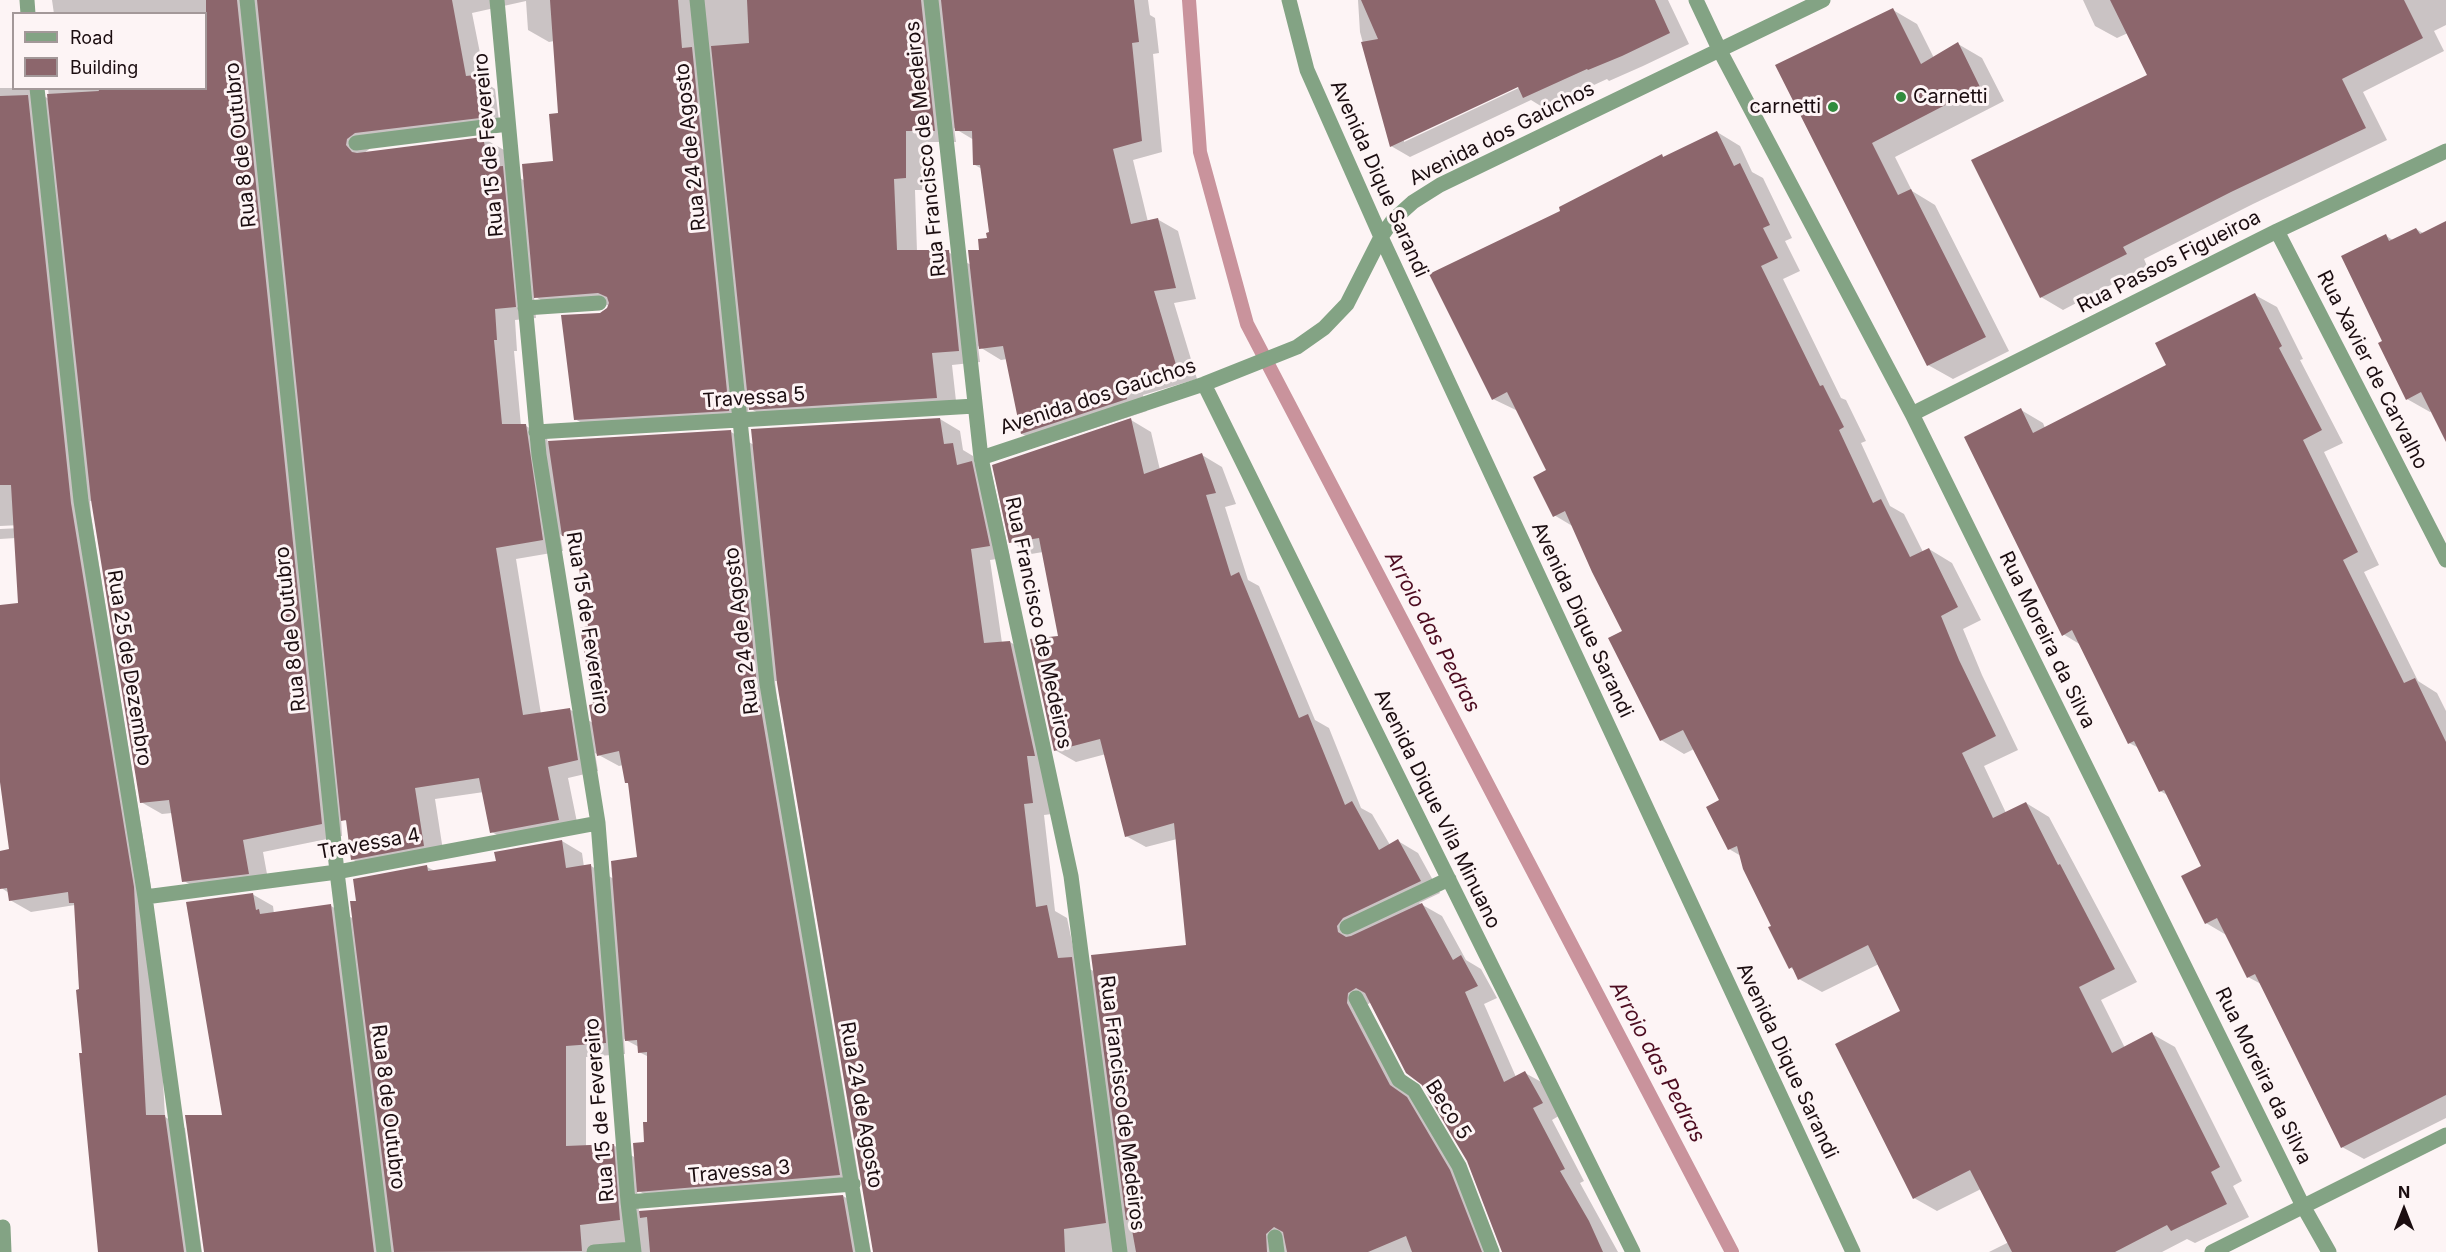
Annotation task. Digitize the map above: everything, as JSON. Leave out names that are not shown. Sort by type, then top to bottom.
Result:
[{"type":"street","name":"Rua 8 de Outubro","points":[[247,0],[337,872],[384,1252]]},
{"type":"street","name":"Rua 15 de Fevereiro","points":[[497,0],[536,432],[598,824],[628,1202],[634,1250]]},
{"type":"street","name":"Rua 24 de Agosto","points":[[697,0],[767,684],[863,1252]]},
{"type":"street","name":"Rua Francisco de Medeiros","points":[[931,0],[981,458],[1071,876],[1120,1252]]},
{"type":"street","name":"Avenida Dique Sarandi","points":[[1290,0],[1307,70],[1381,237],[1853,1252]]},
{"type":"street","name":"Rua Moreira da Silva","points":[[1696,0],[1720,51],[1912,414],[2303,1206],[2329,1252]]},
{"type":"street","name":"Avenida dos Gaúchos","points":[[981,458],[1204,384],[1297,347],[1324,328],[1347,304],[1381,237],[1393,220],[1413,202],[1440,185],[1822,0]]},
{"type":"street","name":"Rua 25 de Dezembro","points":[[36,90],[81,501],[145,897],[194,1252]]},
{"type":"street","points":[[356,143],[508,124]]},
{"type":"street","name":"Rua Passos Figueiroa","points":[[1912,414],[2277,231],[2446,151]]},
{"type":"street","name":"Rua Xavier de Carvalho","points":[[2277,231],[2446,561]]},
{"type":"street","points":[[525,308],[599,303]]},
{"type":"street","name":"Avenida Dique Vila Minuano","points":[[1204,384],[1633,1252]]},
{"type":"street","name":"Travessa 5","points":[[536,432],[975,406]]},
{"type":"street","name":"Travessa 4","points":[[145,897],[337,872],[598,824]]},
{"type":"street","points":[[1347,927],[1449,879]]},
{"type":"street","name":"Beco 5","points":[[1356,998],[1399,1080],[1414,1090],[1459,1166],[1492,1252]]},
{"type":"street","points":[[2212,1252],[2446,1136]]},
{"type":"street","name":"Travessa 3","points":[[628,1202],[853,1184]]},
{"type":"street","points":[[3,1227],[3,1252]]},
{"type":"street","points":[[594,1252],[634,1250]]},
{"type":"building","points":[[206,0],[237,0],[322,824],[243,840],[249,874],[182,882],[169,800],[140,803],[91,500],[47,94],[99,90],[207,90]]},
{"type":"building","points":[[257,0],[452,0],[466,76],[475,75],[480,118],[355,133],[347,139],[346,145],[352,152],[357,153],[483,137],[489,167],[503,166],[516,307],[495,309],[497,340],[494,340],[502,424],[526,424],[543,540],[496,548],[523,715],[570,708],[578,760],[548,767],[559,820],[490,833],[479,778],[415,788],[424,846],[351,860],[346,820],[341,821]]},
{"type":"building","points":[[550,0],[678,0],[682,48],[692,47],[729,411],[574,420],[561,315],[600,313],[607,308],[609,303],[607,297],[598,293],[534,298],[522,164],[553,161],[549,114],[558,113]]},
{"type":"building","points":[[747,0],[921,0],[935,131],[906,131],[906,178],[894,179],[897,250],[949,250],[959,351],[932,353],[937,398],[749,410],[711,46],[749,43]]},
{"type":"building","points":[[941,0],[1134,0],[1139,42],[1132,43],[1142,141],[1113,149],[1131,224],[1158,218],[1176,288],[1154,291],[1177,368],[1123,383],[1127,399],[1021,434],[1003,346],[979,349],[968,250],[979,250],[978,239],[987,238],[986,233],[989,232],[980,165],[973,165],[972,131],[955,131]]},
{"type":"building","points":[[1361,0],[1655,0],[1670,33],[1523,98],[1518,87],[1390,147],[1361,42],[1378,39]]},
{"type":"building","points":[[2110,0],[2404,0],[2423,38],[2342,79],[2366,128],[2231,192],[2123,247],[2127,254],[2040,298],[1971,160],[2147,75]]},
{"type":"building","points":[[1893,8],[1921,64],[1958,42],[1980,87],[1872,143],[1898,195],[1911,189],[1986,337],[1927,366],[1775,65]]},
{"type":"building","points":[[28,95],[71,503],[134,887],[146,1115],[165,1115],[184,1252],[98,1252],[79,1053],[82,1053],[76,990],[79,989],[74,903],[69,903],[68,892],[9,901],[7,888],[0,889],[0,851],[9,849],[0,782],[0,605],[18,603],[11,485],[0,485],[0,96]]},
{"type":"building","points":[[1717,131],[1734,166],[1740,163],[1770,225],[1763,228],[1778,258],[1761,266],[1820,386],[1823,385],[1844,427],[1839,430],[1873,503],[1881,499],[1910,557],[1929,548],[1958,607],[1941,616],[1959,660],[1996,736],[1962,753],[1993,818],[2026,802],[2115,969],[2079,987],[2112,1053],[2152,1032],[2220,1167],[2211,1172],[2227,1204],[2171,1231],[2167,1225],[2115,1252],[2012,1252],[1970,1170],[1913,1199],[1835,1044],[1900,1011],[1868,945],[1798,980],[1792,967],[1789,969],[1743,869],[1737,846],[1728,850],[1706,807],[1719,800],[1683,730],[1660,741],[1608,638],[1622,631],[1565,511],[1553,517],[1533,477],[1546,470],[1507,392],[1492,400],[1429,274],[1560,211],[1559,207],[1662,154],[1663,157]]},
{"type":"building","points":[[2446,221],[2446,442],[2421,392],[2406,400],[2378,343],[2382,341],[2341,256],[2386,234],[2389,241],[2416,228],[2420,234]]},
{"type":"building","points":[[2255,293],[2282,346],[2279,348],[2322,430],[2303,440],[2358,552],[2343,560],[2404,683],[2415,678],[2446,742],[2446,1095],[2341,1148],[2255,974],[2247,978],[2217,918],[2205,924],[2181,876],[2201,866],[2164,790],[2159,792],[2134,741],[2128,744],[2072,630],[2062,636],[1964,437],[2021,408],[2033,433],[2166,365],[2155,343]]},
{"type":"building","points":[[940,418],[944,444],[953,443],[957,465],[972,461],[990,546],[971,549],[984,643],[1010,641],[1035,756],[1027,756],[1033,803],[1024,804],[1036,907],[1047,905],[1058,958],[1072,957],[1106,1223],[1064,1229],[1065,1252],[873,1252],[777,683],[751,429]]},
{"type":"building","points":[[1131,418],[1144,474],[1202,453],[1216,493],[1206,495],[1231,576],[1239,572],[1299,718],[1308,714],[1345,805],[1352,801],[1379,850],[1398,839],[1421,881],[1343,918],[1337,926],[1338,932],[1346,937],[1351,936],[1422,903],[1453,960],[1461,955],[1478,986],[1465,992],[1504,1082],[1525,1071],[1543,1103],[1533,1108],[1565,1169],[1560,1171],[1589,1221],[1603,1252],[1502,1252],[1467,1161],[1422,1085],[1406,1073],[1365,993],[1356,988],[1348,993],[1347,1003],[1390,1085],[1407,1097],[1450,1170],[1482,1252],[1412,1252],[1406,1236],[1368,1252],[1287,1252],[1283,1232],[1274,1227],[1266,1234],[1267,1252],[1136,1252],[1130,1219],[1126,1220],[1091,955],[1186,945],[1174,823],[1125,837],[1100,739],[1054,751],[1030,639],[1058,636],[1039,538],[1009,543],[992,465]]},
{"type":"building","points":[[731,430],[757,686],[840,1175],[637,1192],[633,1143],[644,1142],[643,1122],[647,1122],[647,1052],[638,1053],[637,1040],[625,1041],[611,861],[637,857],[628,783],[625,783],[619,751],[597,756],[589,705],[593,704],[580,628],[588,626],[575,542],[570,543],[569,535],[562,536],[548,441]]},
{"type":"building","points":[[562,840],[566,868],[591,864],[606,1043],[566,1046],[566,1146],[614,1144],[620,1220],[580,1225],[582,1251],[394,1252],[350,901],[356,901],[353,879],[427,865],[428,871],[496,861],[494,852]]},
{"type":"building","points":[[253,893],[256,910],[259,909],[260,914],[331,904],[374,1252],[204,1252],[185,1115],[222,1115],[186,902]]},
{"type":"building","points":[[843,1195],[853,1252],[650,1252],[647,1217],[640,1218],[639,1211]]},
{"type":"waterway","name":"Arroio das Pedras","points":[[1189,0],[1200,152],[1247,324],[1732,1252]]},
{"type":"place","name":"Carnetti","points":[[1901,97]]},
{"type":"place","name":"carnetti","points":[[1833,107]]}]
